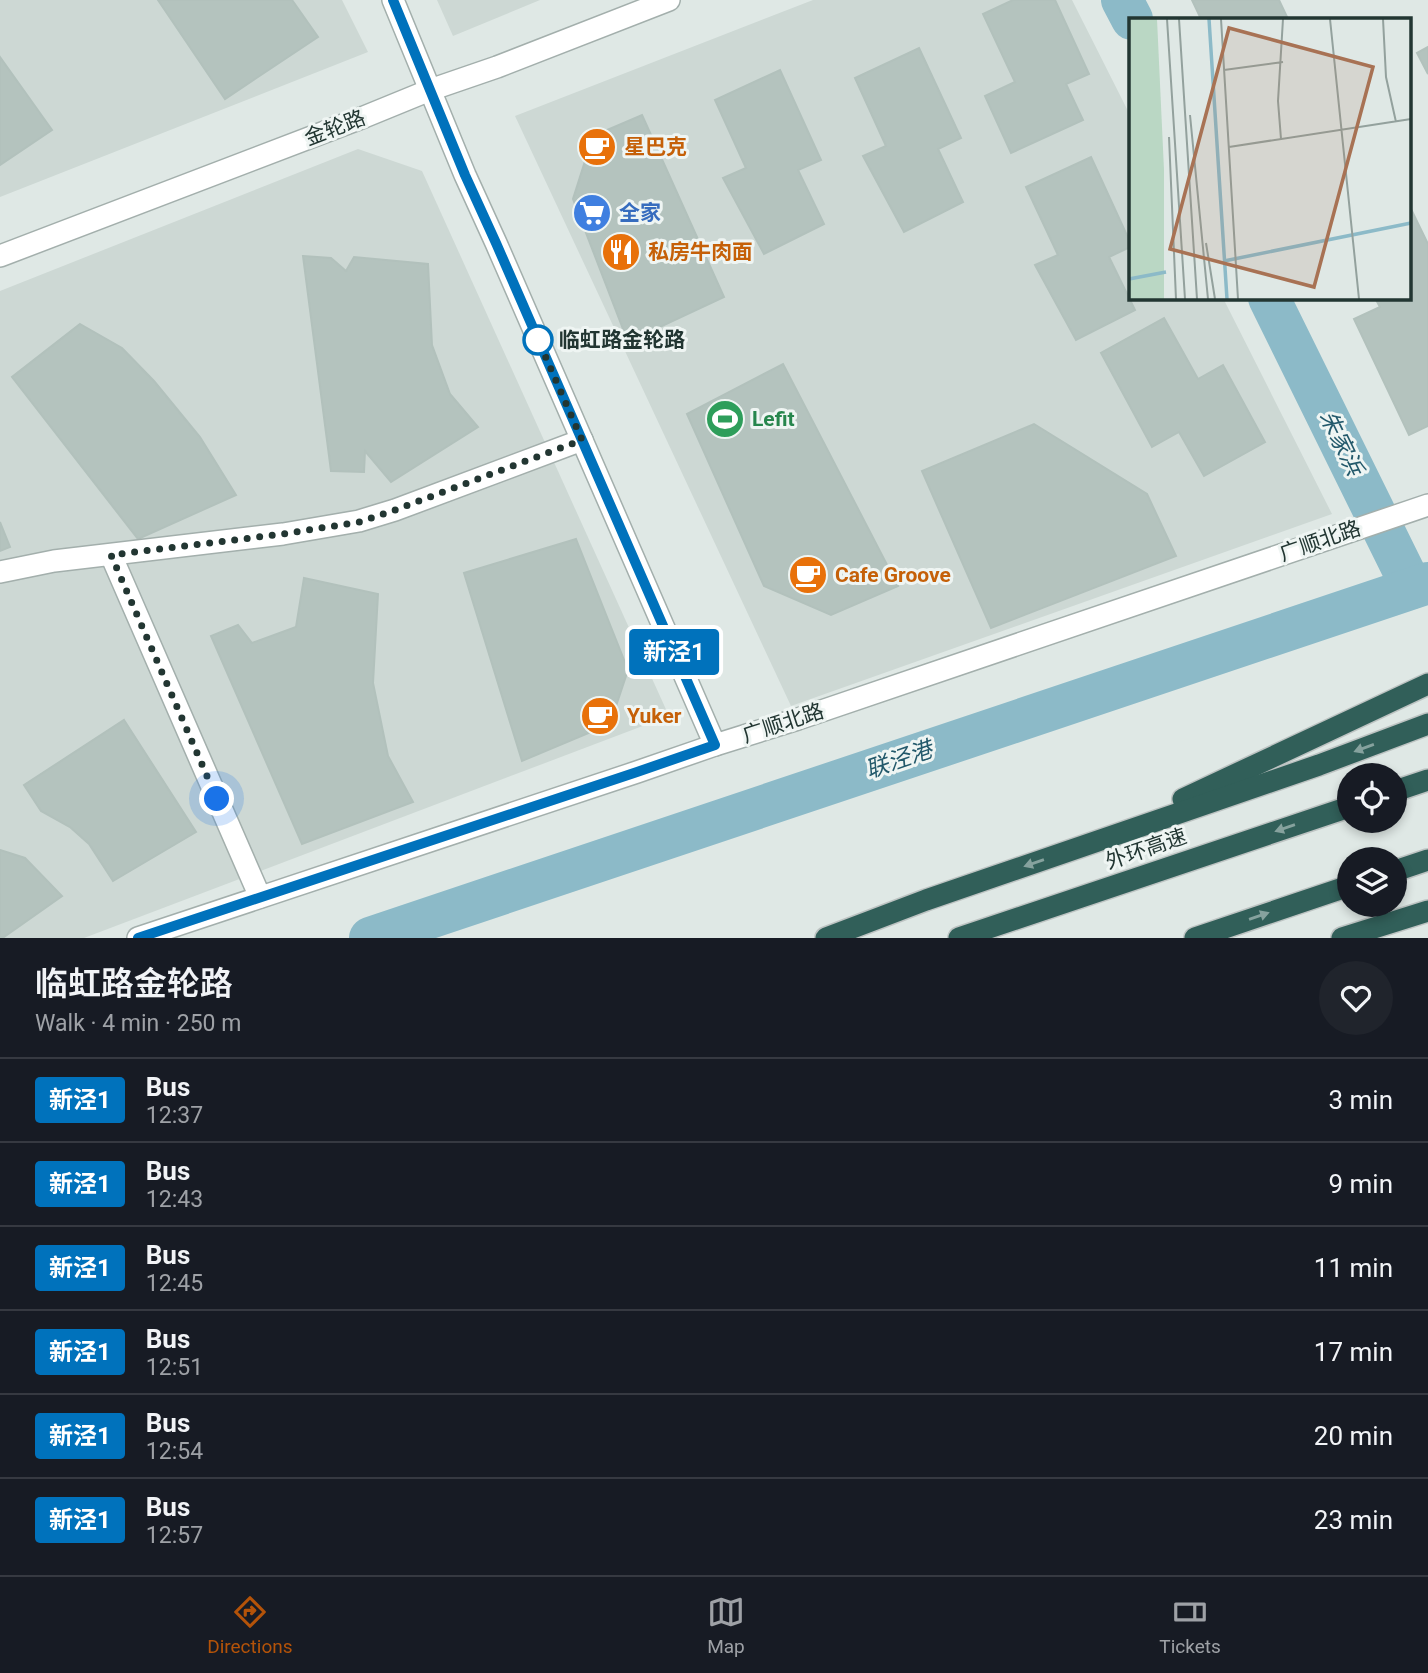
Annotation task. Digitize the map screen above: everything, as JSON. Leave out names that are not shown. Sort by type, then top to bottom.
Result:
[{"type":"highway","points":[[1082,846],[1428,684]]},
{"type":"highway","points":[[826,938],[1319,765],[1428,724]]},
{"type":"highway","points":[[1407,787],[1428,780]]},
{"type":"highway","name":"外环高速","points":[[959,938],[1337,811]]},
{"type":"highway","points":[[1407,867],[1428,860]]},
{"type":"highway","points":[[1195,938],[1337,890]]},
{"type":"highway","points":[[1342,938],[1428,911]]},
{"type":"street","points":[[393,0],[465,175],[715,745]]},
{"type":"street","name":"金轮路","points":[[0,256],[669,0]]},
{"type":"street","points":[[0,572],[54,561],[283,534],[359,522],[582,440]]},
{"type":"street","name":"广顺北路","points":[[138,938],[798,719],[1420,507]]},
{"type":"street","points":[[111,555],[260,897]]},
{"type":"shaded area","points":[[0,0],[342,0],[368,52],[0,197]]},
{"type":"shaded area","points":[[437,0],[540,0],[453,36]]},
{"type":"shaded area","points":[[813,0],[1072,0],[1129,113],[1129,299],[1224,299],[1332,514],[791,706],[515,116]]},
{"type":"shaded area","points":[[358,149],[422,171],[669,716],[84,938],[0,938],[0,291]]},
{"type":"building","points":[[158,0],[292,0],[318,37],[225,99]]},
{"type":"building","points":[[1013,0],[1055,0],[1089,74],[1066,84],[1083,120],[1011,153],[985,96],[1015,82],[983,14]]},
{"type":"building","points":[[1192,0],[1279,0],[1288,18],[1201,18]]},
{"type":"building","points":[[1428,47],[1428,74],[1417,53]]},
{"type":"building","points":[[919,48],[961,138],[938,149],[963,202],[904,232],[863,156],[886,146],[855,78]]},
{"type":"building","points":[[0,57],[52,130],[0,165]]},
{"type":"building","points":[[780,70],[821,160],[798,170],[824,224],[764,254],[723,178],[746,168],[715,100]]},
{"type":"building","points":[[642,115],[724,297],[628,342],[573,199],[593,136]]},
{"type":"building","points":[[1091,157],[1129,240],[1129,247],[1109,257],[1135,310],[1076,340],[1035,265],[1058,255],[1026,187]]},
{"type":"building","points":[[1410,210],[1428,244],[1428,426],[1409,435],[1354,319],[1380,307],[1376,299],[1410,299]]},
{"type":"building","points":[[303,256],[331,258],[346,271],[354,257],[428,264],[432,345],[450,394],[478,427],[391,482],[365,451],[364,472],[331,471]]},
{"type":"building","points":[[1164,318],[1198,379],[1223,365],[1265,442],[1204,476],[1179,432],[1152,447],[1101,353]]},
{"type":"building","points":[[80,324],[122,348],[154,381],[200,437],[236,495],[138,539],[12,377]]},
{"type":"building","points":[[783,364],[898,586],[831,615],[764,586],[687,414]]},
{"type":"building","points":[[1034,424],[1147,494],[1176,556],[991,628],[922,471]]},
{"type":"building","points":[[0,522],[10,547],[0,551]]},
{"type":"building","points":[[576,539],[628,670],[610,724],[522,761],[464,573]]},
{"type":"building","points":[[304,578],[378,594],[373,683],[388,756],[413,802],[302,844],[211,636],[238,625],[252,643],[296,627]]},
{"type":"building","points":[[124,720],[196,832],[113,881],[89,844],[70,827],[41,811],[24,785]]},
{"type":"building","points":[[0,850],[25,858],[62,896],[4,937],[0,937]]},
{"type":"waterway","name":"朱家浜","points":[[1122,0],[1131,18]]},
{"type":"waterway","name":"朱家浜","points":[[1269,299],[1412,588]]},
{"type":"waterway","name":"联泾港","points":[[370,938],[1428,583]]},
{"type":"bus line","name":"新泾1","points":[[138,938],[715,745],[465,175],[393,0]]},
{"type":"place","name":"星巴克","points":[[597,147]]},
{"type":"place","name":"全家","points":[[592,213]]},
{"type":"place","name":"私房牛肉面","points":[[621,252]]},
{"type":"place","name":"临虹路金轮路","points":[[538,340]]},
{"type":"place","name":"Lefit","points":[[725,419]]},
{"type":"place","name":"Cafe Groove","points":[[808,575]]},
{"type":"place","name":"Yuker","points":[[600,716]]},
{"type":"route","points":[[217,799],[111,555],[359,522],[582,440],[536,335],[538,340]]}]
